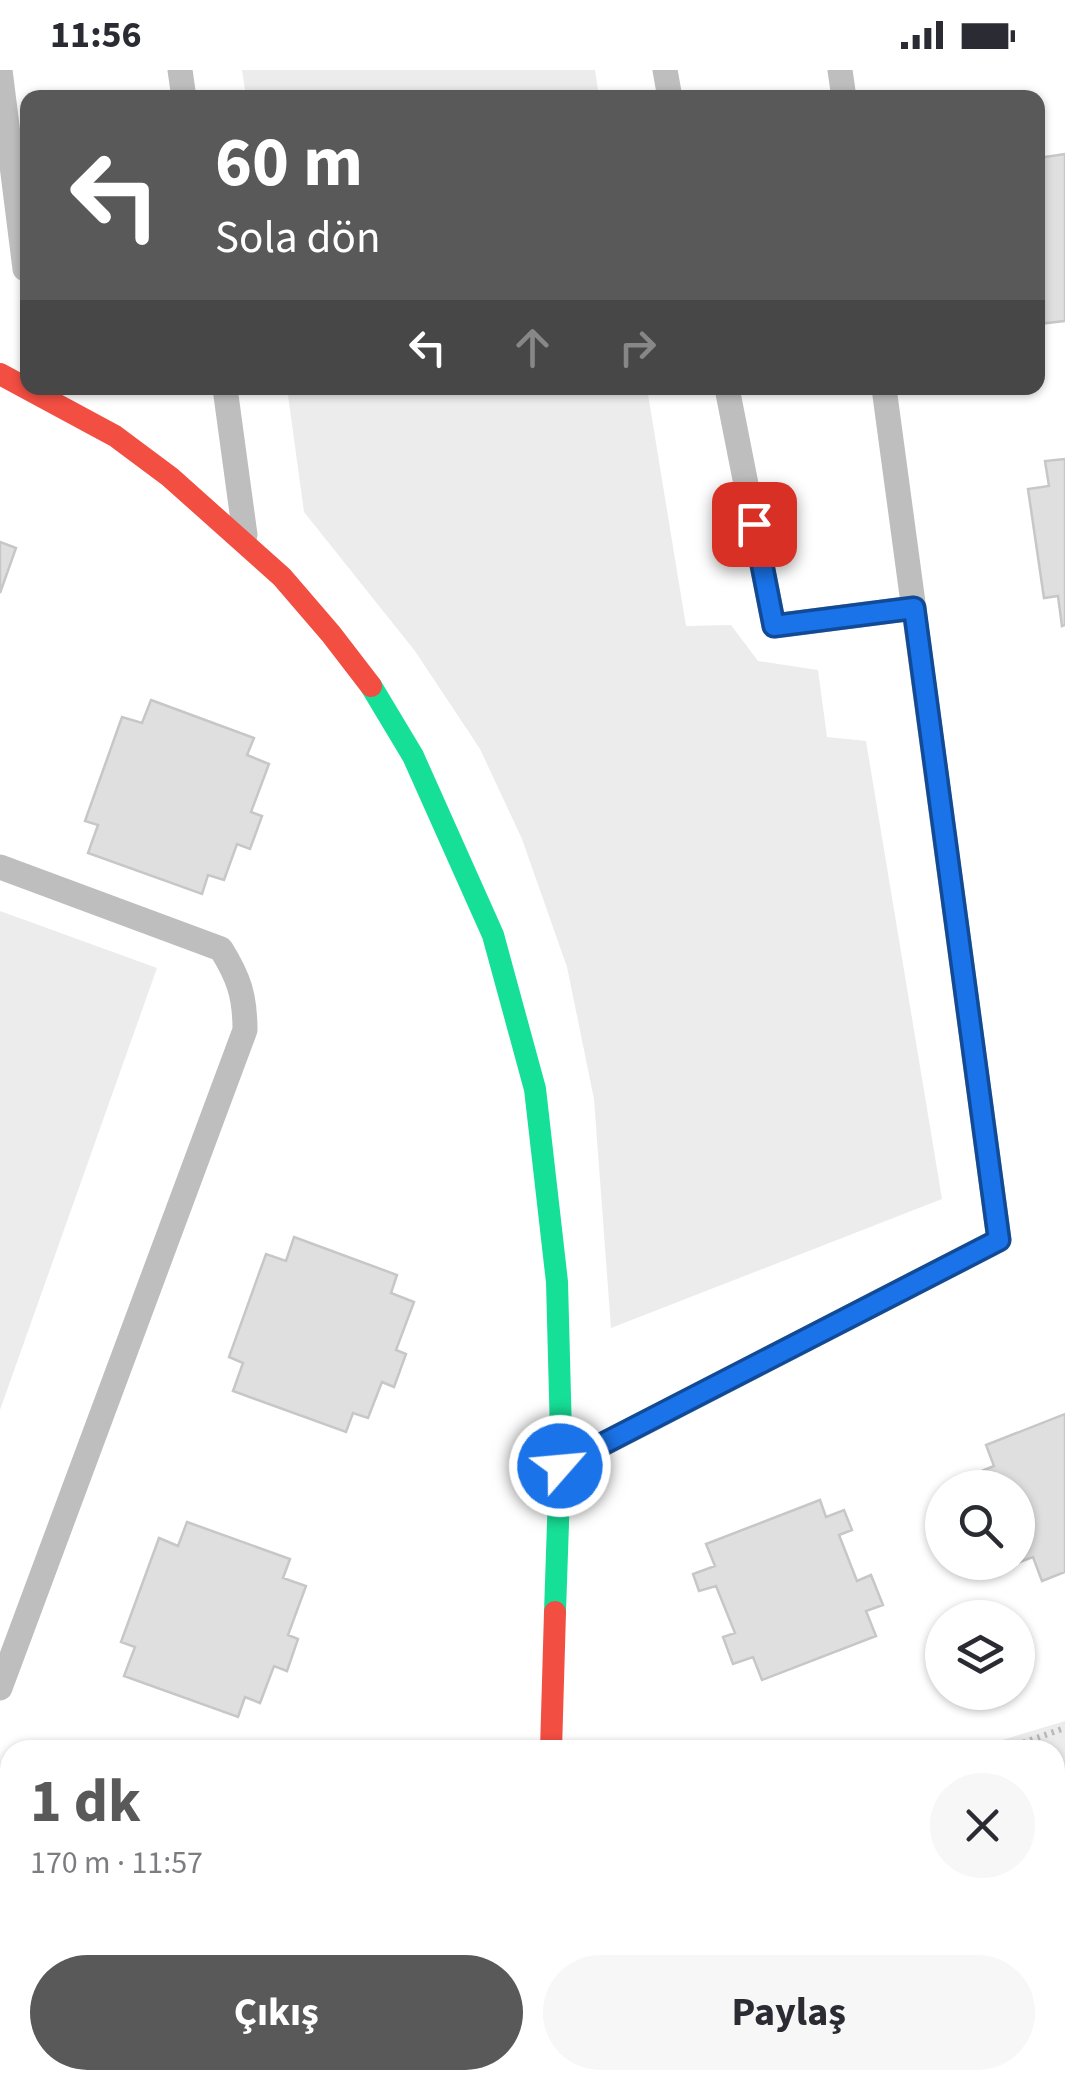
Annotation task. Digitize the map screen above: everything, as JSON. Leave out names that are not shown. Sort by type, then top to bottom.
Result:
[{"type":"street","points":[[39,395],[115,436],[170,477],[282,577],[319,620],[378,696],[414,756],[493,935],[535,1090],[557,1282],[560,1466],[551,1740]]},
{"type":"lane","points":[[0,70],[20,229]]},
{"type":"lane","points":[[226,395],[247,544]]},
{"type":"lane","points":[[729,395],[774,626],[914,608]]},
{"type":"lane","points":[[560,1466],[999,1240],[885,395]]},
{"type":"lane","points":[[0,868],[222,949],[242,990],[246,1030],[0,1688]]},
{"type":"path","points":[[1031,1740],[1065,1728]]},
{"type":"shaded area","points":[[242,70],[595,70],[598,90],[245,90]]},
{"type":"shaded area","points":[[288,395],[648,395],[686,626],[731,625],[758,661],[818,670],[827,737],[866,741],[942,1199],[611,1328],[594,1099],[567,967],[522,839],[480,749],[415,651],[304,512]]},
{"type":"shaded area","points":[[0,911],[157,968],[0,1410]]},
{"type":"shaded area","points":[[1065,1721],[1065,1740],[1002,1740]]},
{"type":"building","points":[[1065,154],[1065,321],[1045,323],[1045,157]]},
{"type":"building","points":[[1065,459],[1062,626],[1058,596],[1044,598],[1028,489],[1049,486],[1045,461]]},
{"type":"building","points":[[0,542],[16,548],[0,593]]},
{"type":"building","points":[[151,700],[254,738],[247,755],[269,764],[251,812],[262,816],[250,849],[237,844],[224,880],[208,875],[202,894],[88,853],[98,825],[85,821],[122,717],[142,723]]},
{"type":"building","points":[[294,1237],[397,1275],[391,1293],[414,1302],[396,1350],[406,1354],[394,1387],[382,1382],[368,1418],[353,1413],[346,1432],[233,1391],[243,1363],[229,1357],[266,1254],[286,1261]]},
{"type":"building","points":[[1065,1414],[1065,1572],[1042,1581],[1035,1562],[1035,1470],[984,1470],[994,1466],[986,1445]]},
{"type":"building","points":[[820,1500],[826,1517],[844,1510],[852,1530],[839,1535],[857,1581],[871,1575],[883,1605],[866,1611],[876,1636],[762,1680],[753,1657],[733,1664],[723,1637],[735,1633],[716,1586],[699,1591],[693,1574],[715,1566],[706,1544]]},
{"type":"building","points":[[187,1522],[290,1559],[283,1578],[306,1586],[288,1635],[298,1639],[287,1671],[274,1666],[260,1703],[245,1697],[238,1717],[124,1676],[135,1647],[121,1642],[159,1538],[178,1546]]},
{"type":"traffic: fast","points":[[371,686],[413,756],[493,935],[535,1089],[557,1282],[561,1434],[555,1612]]},
{"type":"traffic: jam","points":[[0,374],[20,385]]},
{"type":"traffic: jam","points":[[39,395],[115,436],[170,477],[282,577],[371,686]]},
{"type":"traffic: jam","points":[[551,1740],[555,1612]]},
{"type":"route","points":[[560,1466],[999,1240],[914,608],[774,626],[754,524]]}]
